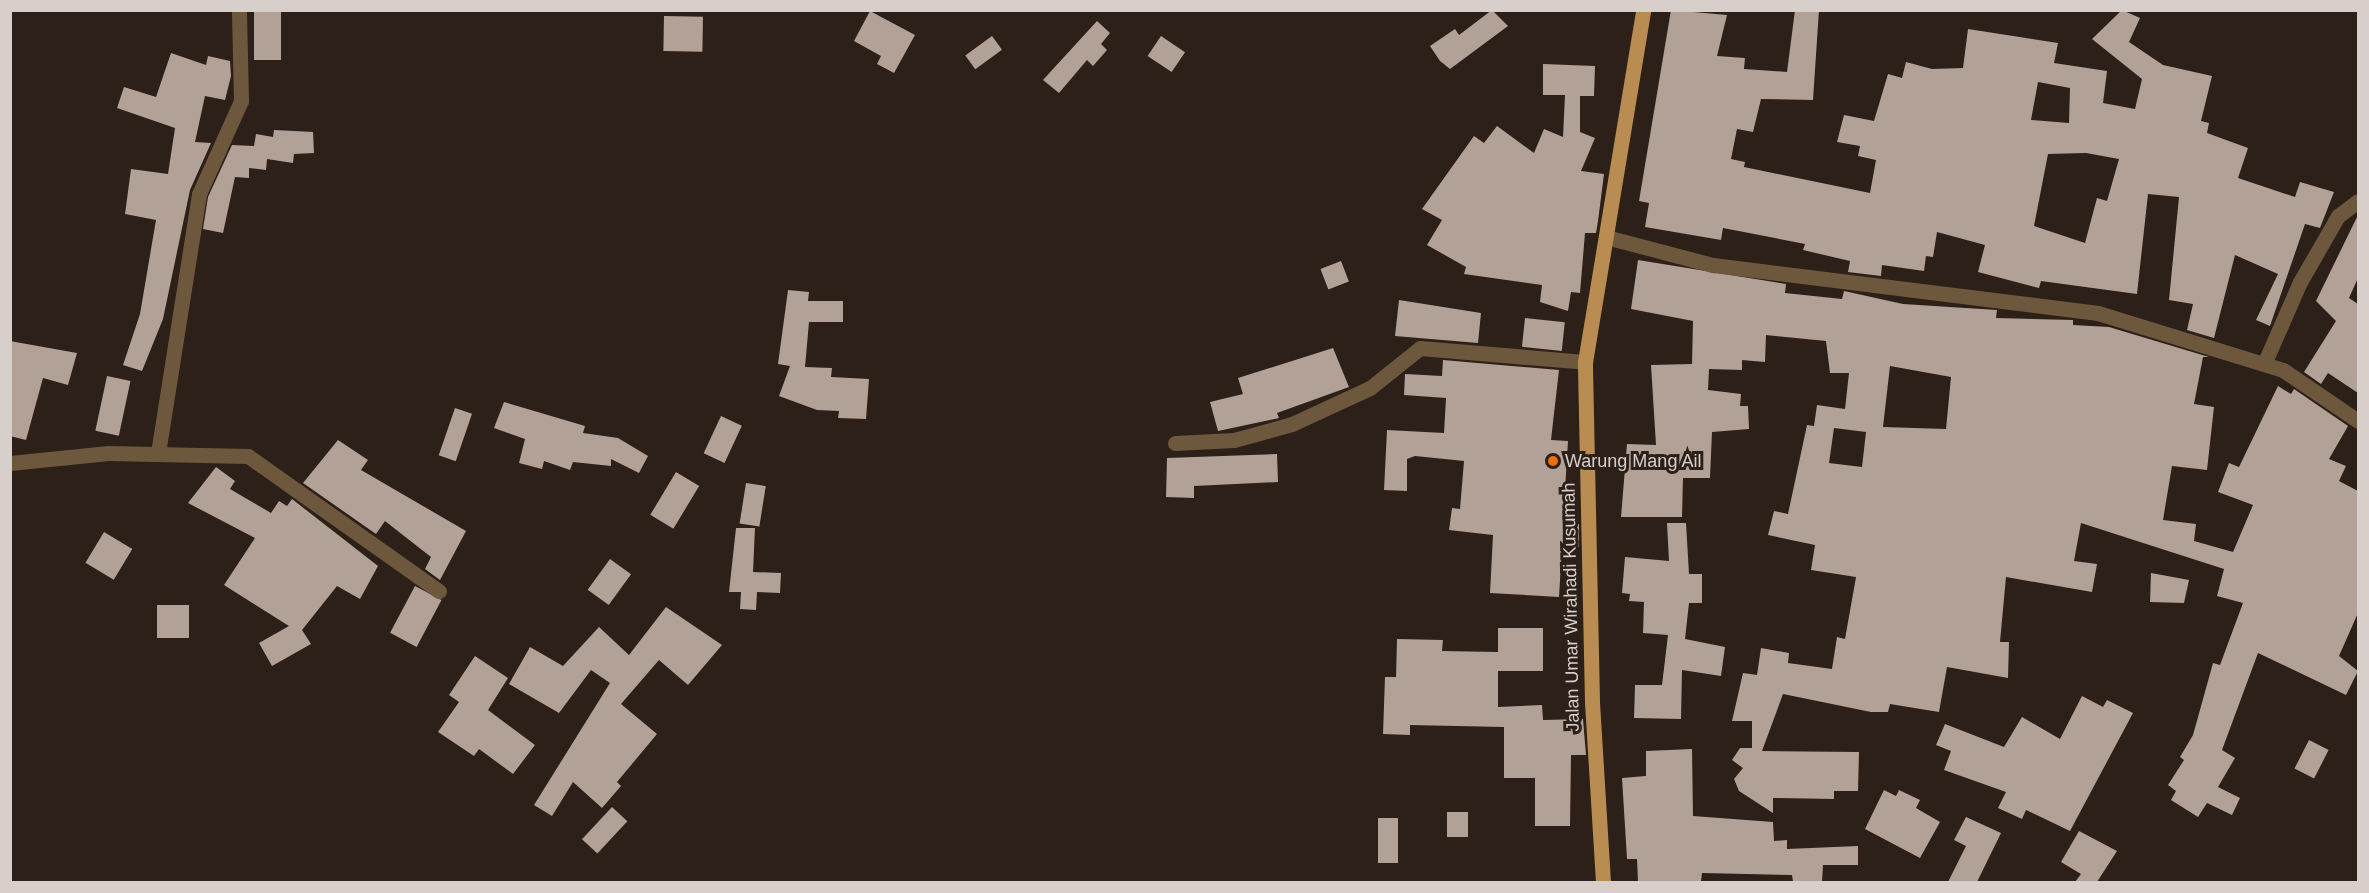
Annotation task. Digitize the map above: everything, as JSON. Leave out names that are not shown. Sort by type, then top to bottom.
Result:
[{"type":"main road","name":"Jalan Umar Wirahadi Kusumah","points":[[1603,882],[1592,701],[1585,362],[1643,10]]},
{"type":"street","points":[[158,453],[199,194],[241,101],[239,10]]},
{"type":"street","points":[[2264,364],[2332,226],[2358,201]]},
{"type":"street","points":[[1606,237],[1713,265],[2098,313],[2264,364],[2298,378],[2358,421]]},
{"type":"street","points":[[1175,443],[1234,440],[1292,424],[1370,388],[1420,348],[1585,362]]},
{"type":"street","points":[[10,463],[158,453],[248,456],[439,591]]},
{"type":"building","points":[[254,10],[281,10],[281,60],[254,60]]},
{"type":"building","points":[[1492,10],[1508,26],[1450,69],[1440,61],[1430,46],[1455,29],[1459,35]]},
{"type":"building","points":[[1671,10],[1727,15],[1717,56],[1745,58],[1744,69],[1787,72],[1795,10],[1819,10],[1813,100],[1761,99],[1753,132],[1737,129],[1731,159],[1745,162],[1744,167],[1870,193],[1876,160],[1858,156],[1860,146],[1837,142],[1844,115],[1874,121],[1888,74],[1902,78],[1906,62],[1932,69],[1963,68],[1968,29],[2058,43],[2054,63],[2107,71],[2103,103],[2135,109],[2142,79],[2092,39],[2122,10],[2140,18],[2129,42],[2163,65],[2212,76],[2201,121],[2209,123],[2207,133],[2248,148],[2238,178],[2295,197],[2300,182],[2334,192],[2320,228],[2305,224],[2270,326],[2256,320],[2278,274],[2235,255],[2214,338],[2187,330],[2193,304],[2169,300],[2179,197],[2148,194],[2137,294],[2041,281],[2039,288],[1978,272],[1985,245],[1937,232],[1933,257],[1926,256],[1924,271],[1882,265],[1881,276],[1848,272],[1850,261],[1803,250],[1805,244],[1723,228],[1721,240],[1645,227],[1649,203],[1639,201]],"holes":[[[2038,82],[2070,88],[2069,123],[2031,120]],[[2086,153],[2119,159],[2107,201],[2097,198],[2085,243],[2034,226],[2048,154]]]},
{"type":"building","points":[[870,11],[915,35],[894,73],[877,64],[881,56],[854,41]]},
{"type":"building","points":[[664,16],[703,17],[702,52],[663,51]]},
{"type":"building","points":[[1097,21],[1110,33],[1101,44],[1107,50],[1093,66],[1087,60],[1059,93],[1043,80]]},
{"type":"building","points":[[992,36],[1002,50],[975,69],[965,55]]},
{"type":"building","points":[[1161,36],[1185,52],[1172,72],[1148,56]]},
{"type":"building","points":[[171,53],[206,65],[208,56],[230,61],[231,76],[225,100],[205,96],[195,142],[211,143],[190,190],[163,319],[142,371],[123,365],[140,314],[156,220],[125,214],[131,169],[168,174],[175,128],[117,108],[124,87],[156,97]]},
{"type":"building","points":[[1543,64],[1595,66],[1594,96],[1580,96],[1580,132],[1595,138],[1581,171],[1604,174],[1596,233],[1585,233],[1580,293],[1571,292],[1568,311],[1540,302],[1542,285],[1464,274],[1466,267],[1427,245],[1442,220],[1422,209],[1474,136],[1484,143],[1497,126],[1534,153],[1544,129],[1563,137],[1565,95],[1543,95]]},
{"type":"building","points":[[274,130],[313,132],[314,153],[294,154],[293,163],[267,159],[266,170],[249,168],[249,178],[235,177],[223,233],[203,229],[208,197],[232,145],[254,146],[256,134],[273,137]]},
{"type":"building","points":[[2358,215],[2358,278],[2349,298],[2358,304],[2358,393],[2328,373],[2321,384],[2304,372],[2336,321],[2316,301]]},
{"type":"building","points":[[1638,260],[1786,284],[1785,293],[1842,299],[1844,291],[1903,304],[1997,310],[1996,318],[2073,320],[2073,325],[2109,327],[2209,357],[2203,357],[2194,404],[2214,407],[2207,470],[2172,466],[2163,520],[2196,524],[2194,541],[2233,552],[2253,505],[2218,492],[2229,463],[2239,467],[2278,386],[2291,394],[2294,389],[2348,426],[2329,459],[2346,466],[2339,481],[2358,491],[2358,613],[2339,656],[2358,671],[2346,695],[2258,653],[2222,750],[2235,758],[2218,787],[2240,798],[2232,815],[2207,803],[2198,817],[2171,800],[2176,791],[2168,785],[2184,760],[2180,757],[2193,735],[2213,663],[2220,665],[2243,603],[2217,596],[2224,569],[2081,523],[2074,561],[2097,564],[2092,592],[2006,577],[2000,642],[2009,642],[2008,678],[1947,667],[1939,712],[1890,704],[1888,712],[1871,712],[1783,694],[1762,751],[1859,752],[1858,791],[1834,791],[1834,799],[1773,798],[1773,813],[1739,791],[1734,779],[1743,768],[1732,760],[1740,748],[1752,748],[1752,721],[1732,721],[1743,673],[1757,675],[1761,648],[1789,653],[1788,663],[1832,669],[1837,637],[1845,639],[1856,577],[1811,570],[1815,545],[1768,535],[1774,511],[1788,514],[1807,425],[1814,426],[1817,405],[1845,409],[1849,373],[1830,373],[1826,341],[1766,335],[1765,362],[1742,360],[1742,370],[1709,369],[1708,390],[1741,394],[1740,406],[1748,406],[1749,429],[1712,432],[1710,478],[1683,478],[1682,517],[1621,517],[1627,444],[1656,445],[1651,365],[1692,364],[1693,321],[1631,309]],"holes":[[[1890,366],[1951,377],[1946,429],[1883,427]],[[1834,428],[1866,432],[1862,467],[1829,463]]]},
{"type":"building","points":[[1341,261],[1349,282],[1328,289],[1320,269]]},
{"type":"building","points":[[788,290],[809,292],[808,301],[843,301],[843,322],[809,322],[805,367],[832,368],[831,377],[869,379],[866,419],[838,418],[839,411],[817,410],[779,396],[790,366],[778,364]]},
{"type":"building","points":[[1399,300],[1481,313],[1478,343],[1395,336]]},
{"type":"building","points":[[1525,318],[1565,322],[1562,351],[1522,347]]},
{"type":"building","points":[[10,341],[77,353],[68,385],[43,378],[26,440],[10,436]]},
{"type":"building","points":[[1333,348],[1349,387],[1277,413],[1279,418],[1218,431],[1210,402],[1243,394],[1238,378]]},
{"type":"building","points":[[1443,360],[1559,370],[1551,440],[1568,441],[1563,524],[1579,524],[1579,547],[1562,546],[1559,597],[1490,593],[1493,535],[1449,530],[1452,508],[1460,509],[1464,461],[1415,456],[1407,459],[1407,491],[1384,490],[1387,430],[1444,433],[1446,398],[1404,395],[1405,374],[1442,376]]},
{"type":"building","points":[[107,376],[130,381],[119,436],[95,431]]},
{"type":"building","points":[[504,402],[585,426],[583,433],[618,438],[648,456],[639,473],[611,459],[611,466],[573,462],[570,470],[544,461],[542,469],[519,463],[525,439],[494,428]]},
{"type":"building","points":[[455,408],[472,414],[456,461],[439,455]]},
{"type":"building","points":[[721,416],[742,426],[725,463],[704,453]]},
{"type":"building","points":[[338,440],[368,460],[361,470],[466,531],[440,580],[425,569],[431,557],[385,521],[376,534],[303,483]]},
{"type":"building","points":[[1277,454],[1278,482],[1194,486],[1194,498],[1166,497],[1167,458]]},
{"type":"building","points":[[216,467],[235,481],[230,489],[271,513],[279,501],[287,506],[292,499],[378,566],[360,599],[337,586],[302,630],[311,644],[272,666],[259,643],[289,626],[224,585],[255,538],[188,503]]},
{"type":"building","points":[[676,472],[699,486],[673,529],[650,515]]},
{"type":"building","points":[[746,483],[766,486],[759,527],[740,523]]},
{"type":"building","points":[[1667,523],[1686,523],[1689,574],[1702,574],[1702,603],[1689,603],[1685,639],[1725,647],[1721,676],[1682,670],[1681,719],[1634,718],[1635,685],[1662,685],[1668,635],[1643,633],[1644,602],[1629,601],[1630,594],[1622,593],[1625,557],[1669,561]]},
{"type":"building","points":[[736,528],[755,528],[753,572],[781,573],[780,593],[757,592],[756,610],[740,609],[741,592],[729,592]]},
{"type":"building","points":[[104,532],[132,549],[114,580],[85,563]]},
{"type":"building","points":[[610,559],[631,574],[609,605],[588,590]]},
{"type":"building","points":[[2151,573],[2189,580],[2184,603],[2150,602]]},
{"type":"building","points":[[415,586],[441,600],[417,647],[390,633]]},
{"type":"building","points":[[157,605],[189,605],[189,638],[157,638]]},
{"type":"building","points":[[666,607],[722,645],[688,685],[659,660],[621,704],[657,734],[617,782],[621,786],[602,808],[573,782],[552,816],[534,805],[610,683],[591,670],[559,713],[509,684],[530,647],[563,666],[599,627],[629,655]]},
{"type":"building","points":[[1498,628],[1543,628],[1543,671],[1498,671],[1498,707],[1542,705],[1543,720],[1583,719],[1586,755],[1571,755],[1570,826],[1535,826],[1535,778],[1504,778],[1504,727],[1410,725],[1410,735],[1383,734],[1385,677],[1396,677],[1397,639],[1443,640],[1442,651],[1498,652]]},
{"type":"building","points":[[475,656],[508,678],[488,710],[535,745],[513,774],[479,749],[474,756],[438,732],[459,702],[449,695]]},
{"type":"building","points":[[2082,696],[2103,707],[2107,700],[2133,713],[2070,831],[2026,810],[2022,819],[1998,808],[2006,792],[1944,770],[1951,751],[1936,745],[1945,724],[2004,747],[2022,717],[2060,739]]},
{"type":"building","points":[[2309,740],[2329,750],[2314,778],[2294,769]]},
{"type":"building","points":[[1692,749],[1693,816],[1773,822],[1774,841],[1787,840],[1787,849],[1858,846],[1858,865],[1823,865],[1822,882],[1793,882],[1792,875],[1702,873],[1701,881],[1638,882],[1637,859],[1627,859],[1622,778],[1646,776],[1646,751]]},
{"type":"building","points":[[1884,790],[1896,796],[1899,790],[1920,800],[1916,808],[1940,822],[1920,858],[1865,829]]},
{"type":"building","points":[[612,807],[627,821],[597,854],[582,839]]},
{"type":"building","points":[[1447,812],[1468,812],[1468,837],[1447,837]]},
{"type":"building","points":[[1966,817],[2001,833],[1977,882],[1948,882],[1966,846],[1954,840]]},
{"type":"building","points":[[1378,818],[1398,818],[1398,863],[1378,863]]},
{"type":"building","points":[[2079,831],[2117,851],[2097,882],[2075,882],[2081,874],[2061,862]]},
{"type":"place","name":"Warung Mang Ail","points":[[1553,461]]}]
